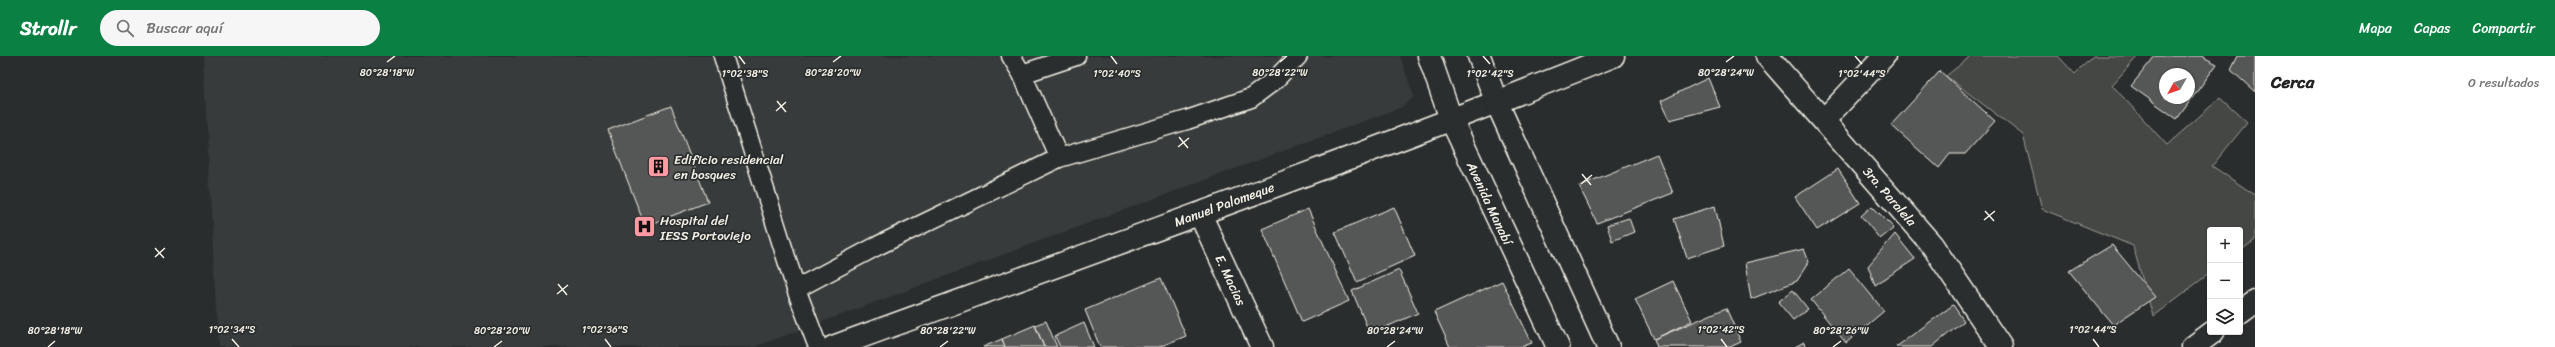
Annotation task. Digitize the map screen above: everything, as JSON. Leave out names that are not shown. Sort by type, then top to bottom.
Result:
[{"type":"street","name":"Avenida Manabí","points":[[1429,56],[1451,119],[1558,347]]},
{"type":"street","points":[[1479,56],[1497,103],[1608,347]]},
{"type":"street","name":"Manuel Palomeque","points":[[833,347],[1200,214],[1497,103],[1613,56]]},
{"type":"street","name":"3ra. Paralela","points":[[1767,56],[1932,245],[2000,347]]},
{"type":"street","points":[[1824,120],[1884,56]]},
{"type":"street","name":"E. Macias","points":[[1200,214],[1262,347]]},
{"type":"street","points":[[2243,311],[2255,302]]},
{"type":"street","points":[[2193,347],[2209,335]]},
{"type":"lane","points":[[723,56],[796,289],[818,347]]},
{"type":"lane","points":[[1011,56],[1022,74],[1059,158]]},
{"type":"lane","points":[[1022,74],[1076,56]]},
{"type":"lane","points":[[796,289],[877,246],[1059,158],[1188,120],[1251,98],[1275,80],[1297,57]]},
{"type":"shaded area","name":"Hospital del IESS Portoviejo","points":[[203,56],[1400,56],[1414,97],[1402,107],[754,347],[218,347]]},
{"type":"shaded area","points":[[1971,56],[2058,56],[2075,74],[2093,56],[2138,56],[2112,85],[2167,145],[2220,98],[2247,123],[2212,166],[2255,195],[2255,240],[2243,249],[2243,227],[2207,227],[2207,275],[2153,316],[2133,246],[2042,209],[2023,135],[1946,76]]},
{"type":"building","points":[[2155,56],[2201,56],[2217,64],[2195,94],[2195,68],[2159,68],[2159,104],[2188,104],[2177,119],[2131,86]]},
{"type":"building","points":[[2238,56],[2255,56],[2255,92],[2231,70]]},
{"type":"building","points":[[1940,71],[1995,121],[1965,154],[1950,154],[1939,168],[1891,125]]},
{"type":"building","points":[[1708,78],[1720,107],[1670,120],[1661,101]]},
{"type":"building","name":"Edificio residencial en bosques","points":[[671,106],[708,202],[645,226],[608,130]]},
{"type":"building","points":[[1657,154],[1673,193],[1597,223],[1579,186]]},
{"type":"building","points":[[1838,169],[1860,203],[1817,230],[1795,197]]},
{"type":"building","points":[[1715,206],[1724,246],[1687,258],[1674,219]]},
{"type":"building","points":[[1872,206],[1894,228],[1880,239],[1861,216]]},
{"type":"building","points":[[1394,207],[1415,256],[1357,282],[1335,232]]},
{"type":"building","points":[[1308,209],[1349,301],[1302,322],[1262,229]]},
{"type":"building","points":[[1629,218],[1634,232],[1612,241],[1607,225]]},
{"type":"building","points":[[1895,234],[1915,259],[1875,285],[1868,266]]},
{"type":"building","points":[[2112,245],[2155,297],[2113,325],[2069,271]]},
{"type":"building","points":[[1804,249],[1809,262],[1797,281],[1751,299],[1745,263]]},
{"type":"building","points":[[1849,268],[1884,311],[1846,343],[1811,300]]},
{"type":"building","points":[[1399,270],[1418,313],[1370,334],[1352,291]]},
{"type":"building","points":[[1161,278],[1186,336],[1159,347],[1100,347],[1085,310]]},
{"type":"building","points":[[1502,281],[1532,343],[1521,347],[1450,347],[1434,312]]},
{"type":"building","points":[[1673,281],[1692,321],[1654,339],[1635,299]]},
{"type":"building","points":[[1793,290],[1808,309],[1793,320],[1778,302]]},
{"type":"building","points":[[1953,305],[1964,321],[1932,347],[1896,347]]},
{"type":"building","points":[[1726,308],[1741,342],[1730,347],[1657,347],[1654,339]]},
{"type":"building","points":[[1046,321],[1057,347],[1044,347],[1035,325]]},
{"type":"building","points":[[1084,323],[1094,347],[1060,347],[1055,336]]},
{"type":"building","points":[[1035,325],[1044,347],[1005,347],[1002,339]]},
{"type":"building","points":[[1002,339],[1005,347],[983,347]]},
{"type":"building","points":[[1804,342],[1807,347],[1795,347]]},
{"type":"place","name":"Edificio residencial en bosques","points":[[658,166]]},
{"type":"place","name":"Hospital del IESS Portoviejo","points":[[645,227]]}]
